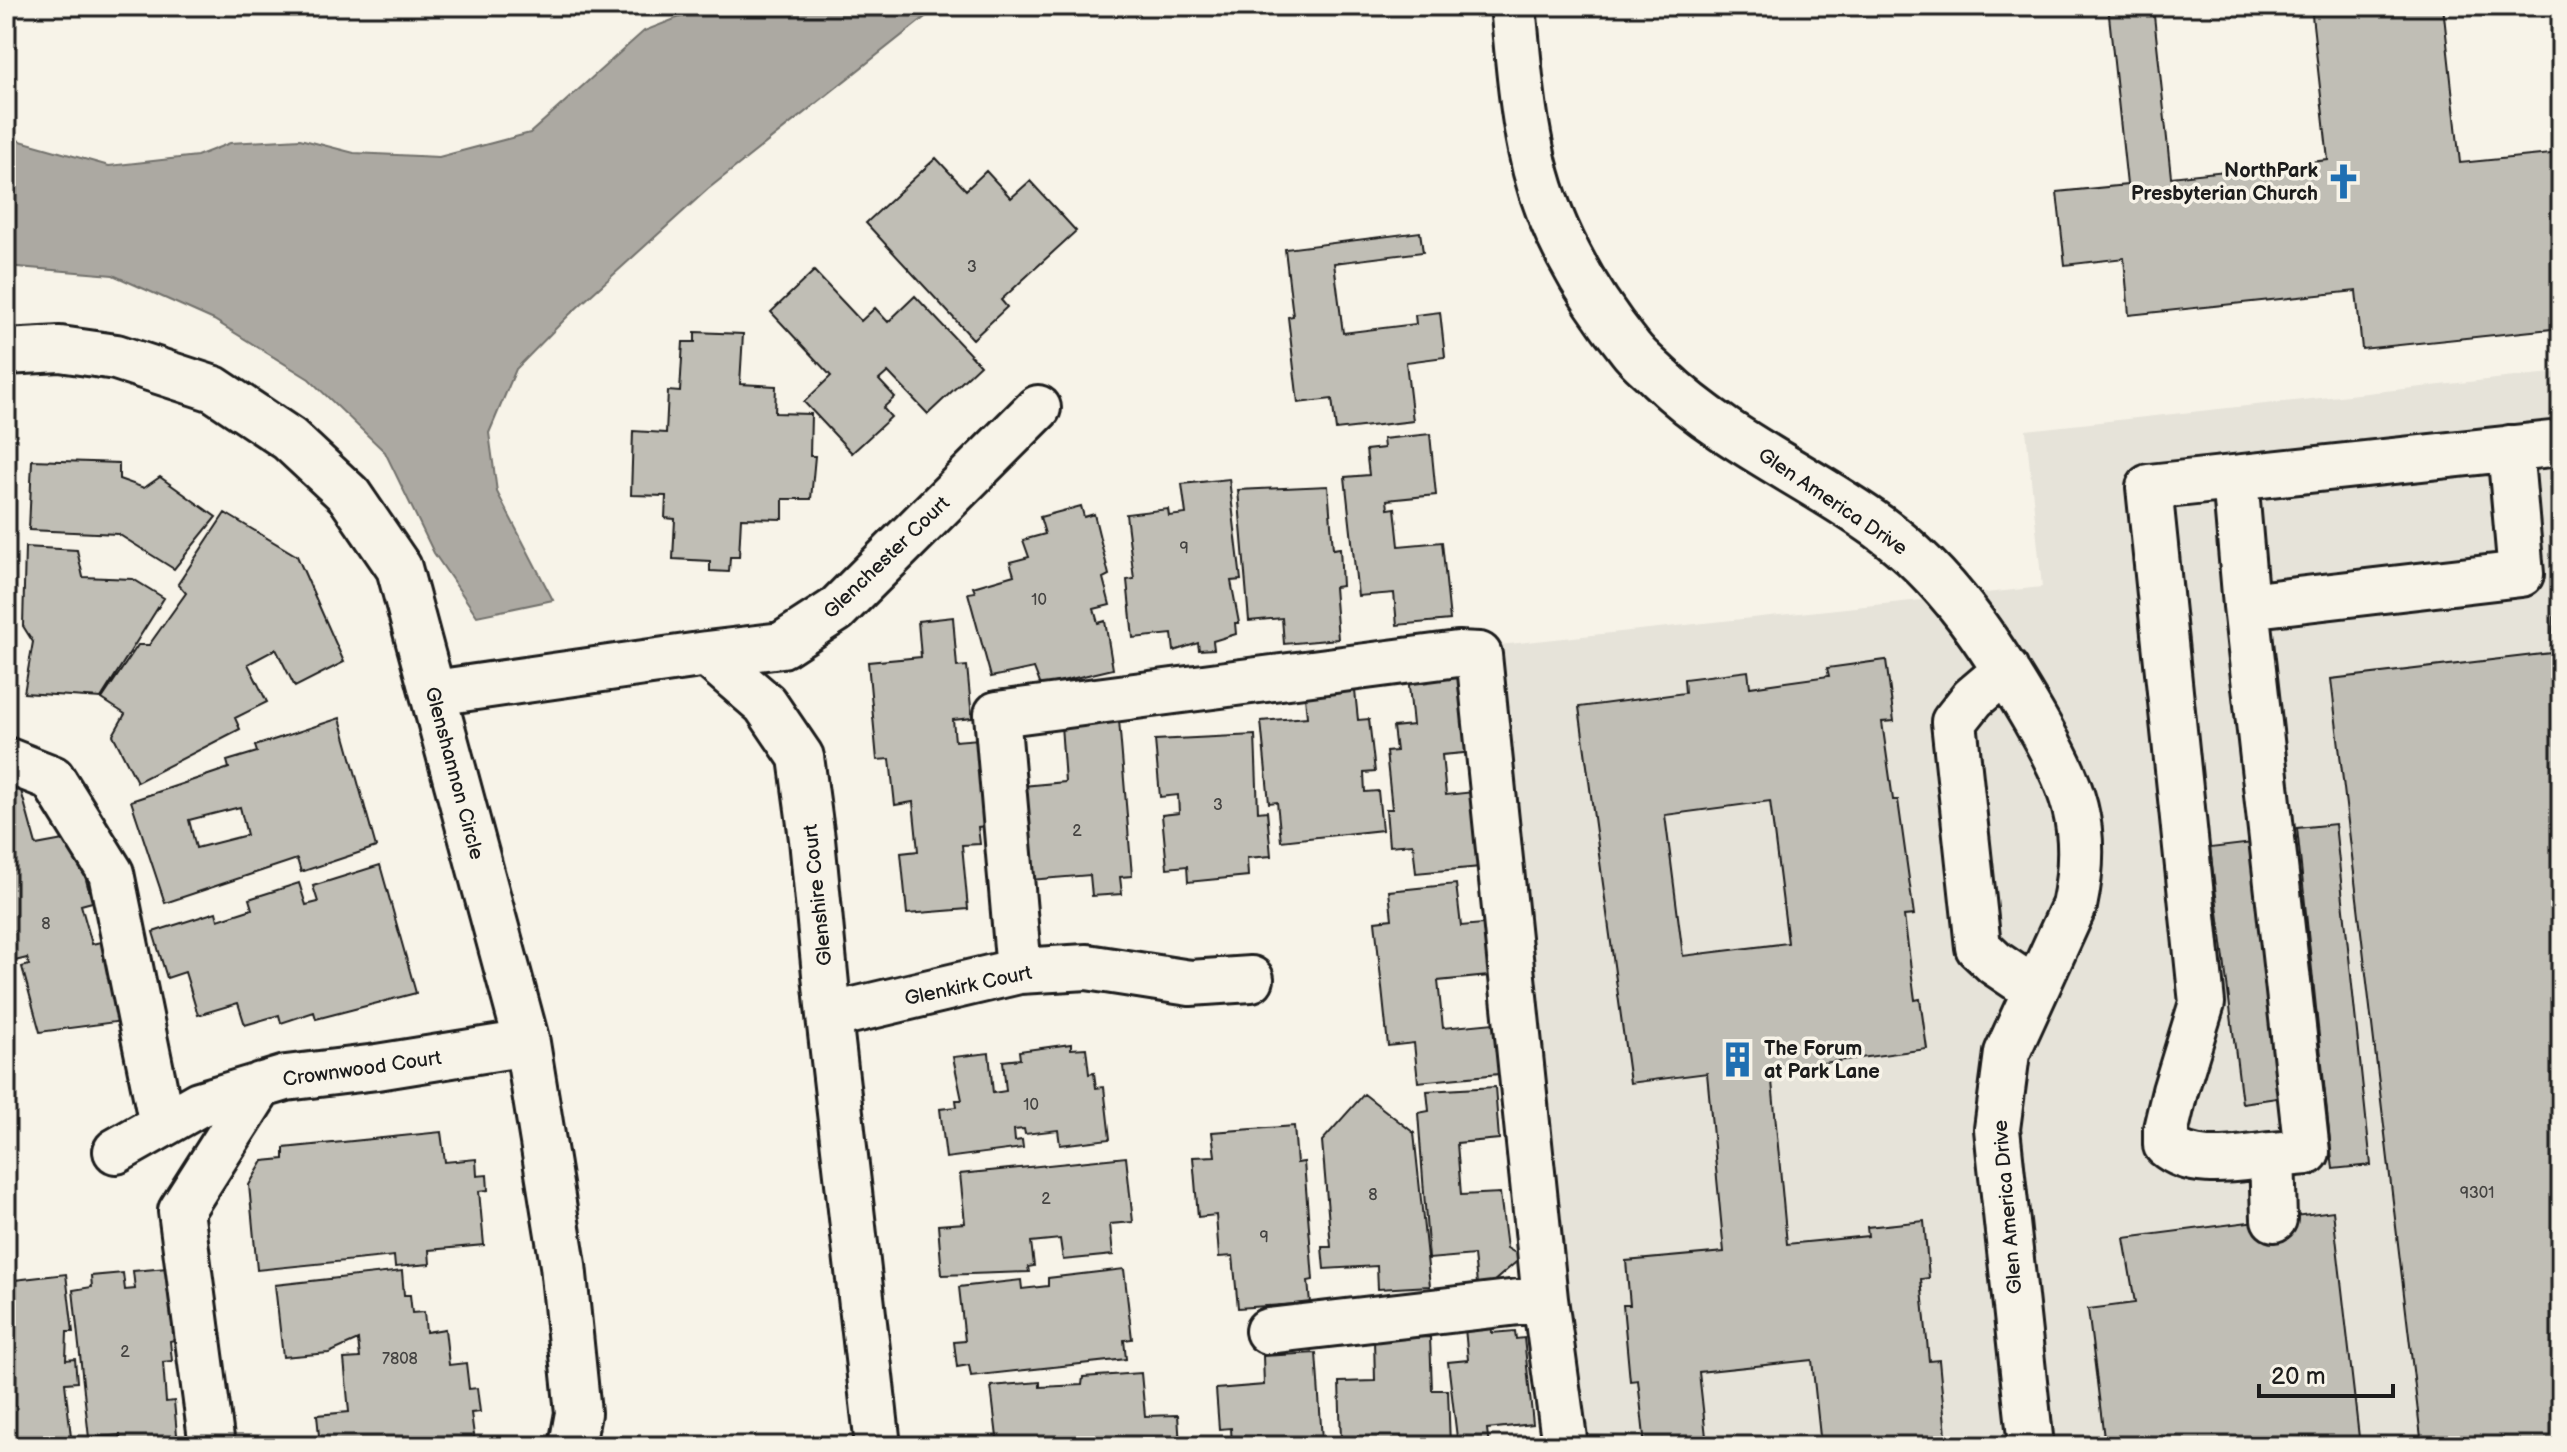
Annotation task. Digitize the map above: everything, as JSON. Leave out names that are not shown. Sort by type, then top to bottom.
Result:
[{"type":"street","name":"Glen America Drive","points":[[1513,6],[1531,152],[1550,214],[1572,262],[1631,351],[1705,418],[1879,527],[1911,552],[1969,615],[2006,670],[2058,759],[2080,823],[2082,852],[2074,906],[2007,1053],[1997,1129],[2031,1446]]},
{"type":"street","name":"Glenshannon Circle","points":[[6,352],[60,349],[116,357],[214,389],[289,439],[349,495],[399,568],[527,1043],[563,1265],[578,1413],[572,1446]]},
{"type":"street","name":"Glenchester Court","points":[[707,654],[782,645],[836,610],[1038,408]]},
{"type":"street","points":[[2235,478],[2246,606],[2307,1152],[2205,1160],[2176,1154],[2166,1145],[2175,1091],[2202,1003],[2149,487],[2561,443]]},
{"type":"street","points":[[2246,606],[2521,574],[2510,448]]},
{"type":"street","points":[[434,693],[707,654]]},
{"type":"street","name":"Glenshire Court","points":[[707,654],[765,704],[801,757],[878,1446]]},
{"type":"street","points":[[1019,971],[997,714],[1458,654],[1479,655],[1545,1299],[1565,1446]]},
{"type":"street","points":[[2006,670],[1973,698],[1954,722],[1978,947],[1995,963],[2035,990]]},
{"type":"street","points":[[6,760],[52,778],[111,873],[162,1125]]},
{"type":"street","name":"Glenkirk Court","points":[[829,1016],[1019,971],[1087,967],[1190,983],[1251,979]]},
{"type":"street","name":"Crownwood Court","points":[[116,1151],[199,1104],[286,1078],[527,1043]]},
{"type":"street","points":[[212,1446],[181,1211],[261,1085]]},
{"type":"street","points":[[2272,1155],[2274,1219]]},
{"type":"street","points":[[1268,1331],[1545,1299]]},
{"type":"shaded area","points":[[708,6],[939,6],[708,189],[569,315],[516,369],[489,433],[497,492],[553,600],[477,616],[434,553],[385,452],[309,379],[214,320],[113,275],[6,266],[6,140],[17,140],[109,166],[197,156],[230,143],[300,139],[354,153],[439,157],[530,133],[644,31]]},
{"type":"shaded area","points":[[2561,372],[2561,1446],[1573,1446],[1480,647],[2042,587],[2026,430]]},
{"type":"building","name":"NorthPark Presbyterian Church","points":[[2108,6],[2153,6],[2171,177],[2328,160],[2311,6],[2443,6],[2460,163],[2561,153],[2561,328],[2362,349],[2356,291],[2129,315],[2124,258],[2065,265],[2057,192],[2127,185]]},
{"type":"building","points":[[936,158],[966,190],[986,171],[1011,198],[1030,181],[1076,231],[1001,300],[1007,307],[973,339],[866,223]]},
{"type":"building","points":[[1420,232],[1423,252],[1334,263],[1343,333],[1416,324],[1415,315],[1440,312],[1445,357],[1406,362],[1413,421],[1336,430],[1332,399],[1298,403],[1288,317],[1293,316],[1285,249]]},
{"type":"building","points":[[814,271],[861,321],[875,308],[888,322],[915,296],[980,365],[928,414],[888,372],[879,380],[895,397],[883,408],[891,417],[852,453],[804,402],[831,376],[771,312]]},
{"type":"building","points":[[695,332],[743,334],[740,384],[776,386],[775,413],[811,414],[810,456],[815,456],[811,499],[783,499],[783,519],[741,518],[739,557],[730,557],[729,572],[710,571],[710,561],[673,559],[675,519],[665,518],[666,496],[631,495],[633,431],[666,433],[668,391],[680,392],[683,342],[695,342]]},
{"type":"building","points":[[1430,434],[1436,495],[1387,500],[1388,509],[1395,508],[1399,546],[1442,542],[1450,620],[1397,625],[1394,593],[1358,596],[1345,477],[1369,475],[1366,450],[1384,448],[1383,439]]},
{"type":"building","points":[[32,460],[119,463],[119,479],[144,488],[160,477],[216,517],[174,569],[118,534],[29,530]]},
{"type":"building","points":[[1229,479],[1241,580],[1231,581],[1239,623],[1235,623],[1236,634],[1213,641],[1214,649],[1199,650],[1198,643],[1174,651],[1172,634],[1133,638],[1127,580],[1134,579],[1126,514],[1168,509],[1169,516],[1186,514],[1182,484]]},
{"type":"building","points":[[1328,486],[1333,549],[1340,548],[1342,586],[1334,587],[1338,639],[1284,644],[1282,618],[1249,621],[1238,490]]},
{"type":"building","points":[[1081,506],[1084,517],[1094,514],[1109,575],[1103,578],[1110,605],[1094,609],[1098,623],[1105,621],[1113,669],[1041,686],[1034,668],[991,677],[968,593],[975,592],[973,587],[1014,575],[1010,562],[1029,557],[1023,540],[1045,534],[1040,517]]},
{"type":"building","points":[[225,513],[297,556],[344,662],[295,687],[276,649],[248,664],[267,702],[235,718],[240,729],[137,782],[113,735],[125,714],[102,699],[138,645],[149,645],[186,593],[178,584]]},
{"type":"building","points":[[25,547],[77,550],[83,577],[133,579],[164,598],[101,698],[24,693],[33,642],[23,626]]},
{"type":"building","points":[[2561,591],[2561,1446],[2422,1446],[2331,679],[2551,653],[2556,592]]},
{"type":"building","points":[[953,617],[957,667],[967,666],[972,718],[953,720],[955,741],[979,739],[987,826],[978,827],[980,844],[962,845],[968,909],[907,914],[901,853],[918,851],[913,802],[895,805],[890,759],[877,760],[868,662],[921,657],[918,621]]},
{"type":"building","name":"The Forum at Park Lane","points":[[1886,660],[1894,721],[1882,722],[1893,800],[1898,800],[1914,915],[1904,916],[1915,1000],[1920,999],[1927,1049],[1771,1070],[1787,1244],[1868,1236],[1867,1227],[1924,1221],[1929,1278],[1921,1279],[1929,1361],[1939,1360],[1947,1446],[1821,1446],[1812,1360],[1699,1372],[1707,1446],[1645,1446],[1638,1380],[1630,1381],[1623,1305],[1630,1305],[1626,1261],[1724,1252],[1707,1073],[1630,1083],[1579,707],[1685,693],[1684,679],[1748,671],[1750,687],[1829,676],[1827,668]],"holes":[[[1770,801],[1788,943],[1683,956],[1665,815]]]},
{"type":"building","points":[[1467,671],[1475,752],[1442,755],[1446,795],[1483,791],[1491,866],[1416,873],[1413,844],[1389,846],[1386,809],[1392,809],[1386,752],[1396,751],[1393,727],[1413,725],[1408,676]]},
{"type":"building","points":[[1354,681],[1358,720],[1369,719],[1375,772],[1364,773],[1365,792],[1378,791],[1382,830],[1281,841],[1277,802],[1269,803],[1261,721],[1307,717],[1304,686]]},
{"type":"building","points":[[340,718],[376,847],[301,872],[297,859],[165,903],[131,801],[229,768],[227,761],[257,752],[255,746]],"holes":[[[240,807],[247,835],[196,848],[189,820]]]},
{"type":"building","points":[[1119,720],[1132,876],[1120,877],[1122,894],[1092,896],[1090,875],[1030,880],[1023,786],[1065,782],[1061,725]]},
{"type":"building","points":[[1255,735],[1258,812],[1267,811],[1271,856],[1247,858],[1248,876],[1188,882],[1187,866],[1167,868],[1162,815],[1179,813],[1178,795],[1160,797],[1155,740]]},
{"type":"building","points":[[20,787],[36,845],[63,840],[77,846],[92,902],[81,905],[92,944],[105,941],[123,1021],[40,1032],[22,967],[29,965],[27,958],[11,962],[6,943],[6,791]]},
{"type":"building","points":[[2335,824],[2371,1165],[2333,1169],[2297,828]]},
{"type":"building","points":[[2252,843],[2284,1097],[2242,1103],[2210,848]]},
{"type":"building","points":[[380,865],[416,993],[316,1019],[314,1012],[281,1023],[279,1015],[245,1025],[238,1003],[198,1015],[185,972],[167,978],[153,932],[216,912],[218,920],[252,909],[249,899],[299,883],[306,905],[318,902],[313,886]]},
{"type":"building","points":[[1456,884],[1461,926],[1494,923],[1499,975],[1438,981],[1443,1028],[1504,1022],[1509,1073],[1418,1082],[1414,1043],[1388,1046],[1375,921],[1392,919],[1389,891]]},
{"type":"building","points":[[1071,1044],[1071,1049],[1086,1048],[1089,1074],[1094,1073],[1096,1088],[1104,1087],[1110,1139],[1060,1145],[1058,1130],[1025,1134],[1024,1129],[1014,1130],[1015,1141],[1022,1140],[1023,1148],[946,1158],[940,1109],[957,1107],[956,1100],[962,1100],[953,1057],[989,1053],[993,1093],[1006,1091],[1003,1061],[1020,1059],[1019,1051]]},
{"type":"building","points":[[1495,1087],[1499,1139],[1457,1143],[1461,1195],[1500,1193],[1507,1248],[1522,1257],[1493,1282],[1477,1284],[1474,1255],[1429,1259],[1418,1113],[1429,1111],[1427,1091]]},
{"type":"building","points":[[1364,1094],[1414,1133],[1430,1286],[1378,1289],[1377,1266],[1324,1269],[1322,1247],[1331,1247],[1322,1141]]},
{"type":"building","points":[[1294,1126],[1297,1163],[1304,1162],[1313,1280],[1308,1281],[1310,1303],[1238,1308],[1233,1256],[1219,1257],[1216,1215],[1198,1217],[1193,1157],[1215,1156],[1212,1132]]},
{"type":"building","points":[[441,1132],[445,1162],[476,1159],[477,1176],[487,1175],[488,1190],[479,1191],[484,1245],[429,1250],[430,1264],[395,1267],[394,1256],[257,1270],[249,1185],[263,1161],[284,1159],[284,1148]]},
{"type":"building","points":[[1126,1157],[1133,1222],[1110,1224],[1113,1255],[1063,1260],[1060,1239],[1031,1242],[1034,1266],[1028,1267],[1029,1272],[942,1275],[938,1225],[965,1223],[960,1174]]},
{"type":"building","points":[[2333,1211],[2360,1446],[2105,1446],[2088,1309],[2135,1303],[2124,1238]]},
{"type":"building","points":[[167,1268],[174,1340],[170,1341],[172,1361],[163,1362],[166,1402],[174,1401],[178,1446],[121,1446],[120,1435],[89,1438],[73,1290],[92,1287],[91,1276],[123,1273],[125,1290],[135,1289],[133,1271]]},
{"type":"building","points":[[1124,1269],[1132,1339],[1124,1340],[1126,1359],[971,1376],[969,1365],[957,1367],[954,1342],[965,1341],[959,1287],[1021,1280],[1022,1289],[1048,1286],[1048,1278]]},
{"type":"building","points":[[402,1271],[404,1295],[410,1295],[412,1313],[424,1312],[426,1332],[445,1329],[449,1365],[466,1363],[469,1389],[477,1388],[480,1412],[471,1413],[475,1443],[447,1446],[320,1446],[317,1415],[349,1412],[344,1359],[360,1358],[358,1340],[329,1353],[283,1357],[275,1285]]},
{"type":"building","points":[[66,1274],[73,1332],[67,1332],[66,1360],[75,1359],[77,1382],[65,1383],[72,1446],[6,1446],[6,1281]]},
{"type":"building","points":[[1491,1326],[1492,1333],[1515,1331],[1516,1339],[1524,1338],[1533,1424],[1487,1429],[1489,1446],[1458,1446],[1448,1362],[1468,1360],[1465,1328]]},
{"type":"building","points":[[1430,1337],[1432,1390],[1448,1390],[1450,1446],[1363,1446],[1363,1437],[1341,1439],[1339,1382],[1375,1381],[1374,1339]]},
{"type":"building","points":[[1316,1353],[1322,1440],[1295,1442],[1295,1446],[1232,1446],[1231,1428],[1219,1429],[1216,1389],[1264,1385],[1263,1356]]},
{"type":"building","points":[[1141,1373],[1145,1416],[1178,1415],[1180,1446],[998,1446],[991,1386],[1040,1382],[1040,1387],[1082,1385],[1083,1377]]},
{"type":"place","name":"NorthPark Presbyterian Church","points":[[2344,181]]},
{"type":"place","name":"The Forum at Park Lane","points":[[1738,1060]]}]
